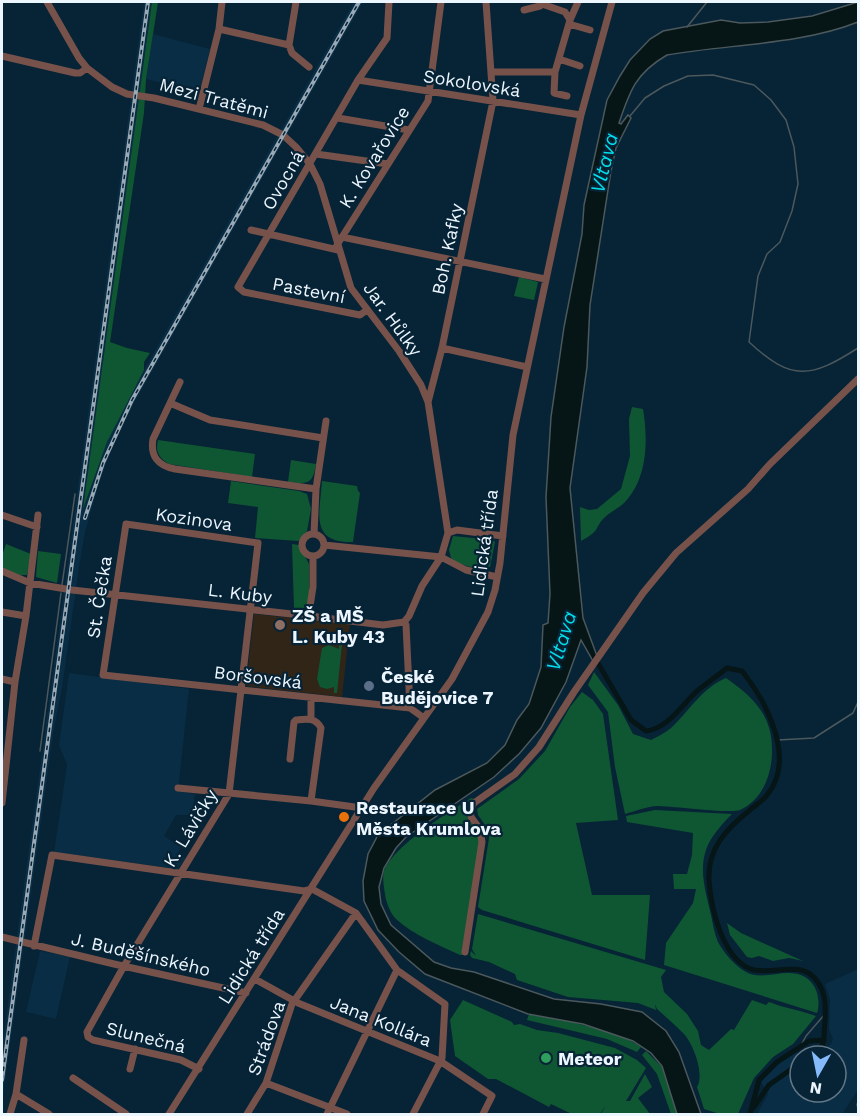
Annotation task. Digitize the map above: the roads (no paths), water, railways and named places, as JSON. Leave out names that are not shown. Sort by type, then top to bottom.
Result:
[{"type":"street","name":"Mezi Tratěmi","points":[[47,2],[74,51],[87,68],[112,87],[127,94],[262,125],[283,135]]},
{"type":"street","points":[[199,109],[219,29],[222,2]]},
{"type":"street","points":[[296,2],[289,45],[292,53],[309,68]]},
{"type":"street","name":"Ovocná","points":[[244,292],[238,287],[358,80],[387,38],[389,2]]},
{"type":"street","name":"K. Kovařovice","points":[[338,247],[342,237],[428,101],[441,2]]},
{"type":"street","name":"Boh. Kafky","points":[[428,402],[442,348],[493,102],[486,2]]},
{"type":"street","points":[[567,96],[554,93],[555,72],[569,22],[578,2]]},
{"type":"street","name":"Lidická třída","points":[[169,1114],[362,808],[402,747],[452,679],[491,603],[503,536],[512,444],[527,367],[581,115],[612,2]]},
{"type":"street","points":[[524,10],[540,6],[542,3],[565,12],[569,22],[590,30]]},
{"type":"street","points":[[219,29],[289,45]]},
{"type":"street","points":[[2,56],[75,73],[80,73],[87,68]]},
{"type":"street","points":[[559,59],[580,66]]},
{"type":"street","points":[[491,72],[555,72]]},
{"type":"street","name":"Sokolovská","points":[[358,80],[581,115]]},
{"type":"street","points":[[338,118],[409,130]]},
{"type":"street","name":"Jar. Hůlky","points":[[283,135],[310,164],[320,184],[351,288],[399,351],[421,385],[428,402],[448,533]]},
{"type":"street","points":[[316,154],[388,164]]},
{"type":"street","points":[[251,230],[338,247]]},
{"type":"street","points":[[342,237],[545,279]]},
{"type":"street","name":"Pastevní","points":[[244,292],[360,315],[367,310]]},
{"type":"street","points":[[442,348],[527,367]]},
{"type":"street","points":[[465,952],[482,842],[480,829],[471,817],[470,810],[474,803],[515,774],[539,747],[574,692],[644,593],[676,553],[748,489],[770,464],[858,379]]},
{"type":"street","points":[[180,382],[153,439],[152,448],[159,463],[166,468],[316,489]]},
{"type":"street","points":[[170,403],[210,420],[323,438]]},
{"type":"street","points":[[314,534],[316,489],[326,421]]},
{"type":"street","points":[[2,515],[37,527]]},
{"type":"street","points":[[2,803],[5,746],[26,616],[39,515]]},
{"type":"street","name":"Kozinova","points":[[126,524],[258,543]]},
{"type":"street","name":"St. Čečka","points":[[103,675],[126,524]]},
{"type":"street","points":[[424,718],[410,708],[404,622],[422,586],[441,557],[448,533],[458,531],[503,536]]},
{"type":"street","points":[[314,534],[321,538],[324,545],[321,553],[313,556],[305,552],[302,544],[306,537],[314,534]]},
{"type":"street","name":"K. Lávičky","points":[[87,1035],[94,1018],[124,966],[229,794],[258,543]]},
{"type":"street","points":[[324,545],[441,557],[466,570],[497,577]]},
{"type":"street","points":[[309,613],[313,587],[313,556]]},
{"type":"street","name":"L. Kuby","points":[[2,571],[30,583],[70,590],[301,615],[309,613],[317,617],[383,625],[404,622]]},
{"type":"street","points":[[2,612],[26,616]]},
{"type":"street","name":"Boršovská","points":[[103,675],[410,708]]},
{"type":"street","points":[[2,679],[15,682]]},
{"type":"street","points":[[311,699],[311,718]]},
{"type":"street","points":[[290,759],[294,722],[311,718],[318,722],[321,728],[311,801]]},
{"type":"street","points":[[178,788],[362,808]]},
{"type":"street","points":[[32,945],[52,855],[304,891],[312,889],[356,913],[397,970],[445,1004],[440,1061],[413,1114]]},
{"type":"street","name":"Strádova","points":[[247,1114],[266,1083],[293,1001],[356,913]]},
{"type":"street","name":"J. Buděšínského","points":[[2,937],[246,993]]},
{"type":"street","points":[[328,1111],[397,970]]},
{"type":"street","name":"Jana Kollára","points":[[255,979],[293,1001],[440,1061],[492,1096],[483,1114]]},
{"type":"street","name":"Slunečná","points":[[87,1035],[93,1040],[181,1060],[199,1069]]},
{"type":"street","points":[[10,1114],[16,1094],[24,1044]]},
{"type":"street","points":[[130,1069],[135,1049]]},
{"type":"street","points":[[73,1078],[126,1114]]},
{"type":"street","points":[[266,1083],[328,1111],[347,1114]]},
{"type":"street","points":[[16,1094],[49,1114]]},
{"type":"water","name":"Vltava","points":[[858,2],[858,22],[836,30],[789,40],[667,55],[641,76],[631,92],[619,123],[621,124],[628,115],[631,118],[616,148],[590,305],[587,367],[570,488],[583,618],[597,656],[593,661],[581,640],[566,682],[541,728],[519,754],[494,777],[406,837],[384,868],[379,887],[381,904],[391,925],[434,962],[474,972],[554,999],[601,1004],[642,1012],[666,1031],[679,1052],[701,1114],[677,1114],[662,1066],[651,1053],[633,1041],[583,1024],[528,1014],[425,974],[378,930],[364,901],[363,881],[368,854],[378,835],[435,790],[487,763],[505,745],[517,720],[529,704],[541,667],[543,625],[548,623],[550,594],[546,497],[551,417],[564,327],[582,234],[584,205],[607,100],[620,76],[630,60],[650,39],[663,31],[721,20],[740,23],[768,22],[812,16]]},
{"type":"waterway","points":[[687,27],[707,2]]},
{"type":"waterway","points":[[630,116],[645,98],[664,86],[688,76],[713,75],[754,85],[771,100],[786,120],[794,147],[798,184],[792,211],[780,242],[767,254],[758,276],[749,342],[778,364],[802,371],[814,370],[827,365],[858,348]]},
{"type":"waterway","points":[[62,585],[75,494]]},
{"type":"waterway","points":[[40,751],[61,593]]},
{"type":"waterway","points":[[595,658],[631,720],[646,731],[661,726],[697,691],[727,668],[742,671],[760,698],[775,731],[779,748],[776,781],[765,797],[726,832],[715,849],[709,870],[710,892],[721,933],[734,957],[743,965],[764,971],[801,970],[809,973],[816,980],[825,1002],[824,1040],[809,1041],[777,1062],[759,1080],[750,1114]]},
{"type":"waterway","points":[[778,740],[814,738],[853,713],[858,702]]},
{"type":"waterway","points":[[802,1044],[825,1014]]},
{"type":"waterway","points":[[823,1044],[824,1040]]},
{"type":"waterway","points":[[754,1107],[769,1085],[788,1072]]},
{"type":"waterway","points":[[857,1104],[858,1109]]},
{"type":"railway","points":[[2,1080],[148,2]]},
{"type":"railway","points":[[85,518],[103,463],[132,400],[359,2]]},
{"type":"place","name":"ZŠ a MŠ L. Kuby 43","points":[[280,625]]},
{"type":"place","name":"České Budějovice 7","points":[[369,686]]},
{"type":"place","name":"Restaurace U Města Krumlova","points":[[344,817]]},
{"type":"place","name":"Meteor","points":[[546,1058]]}]
